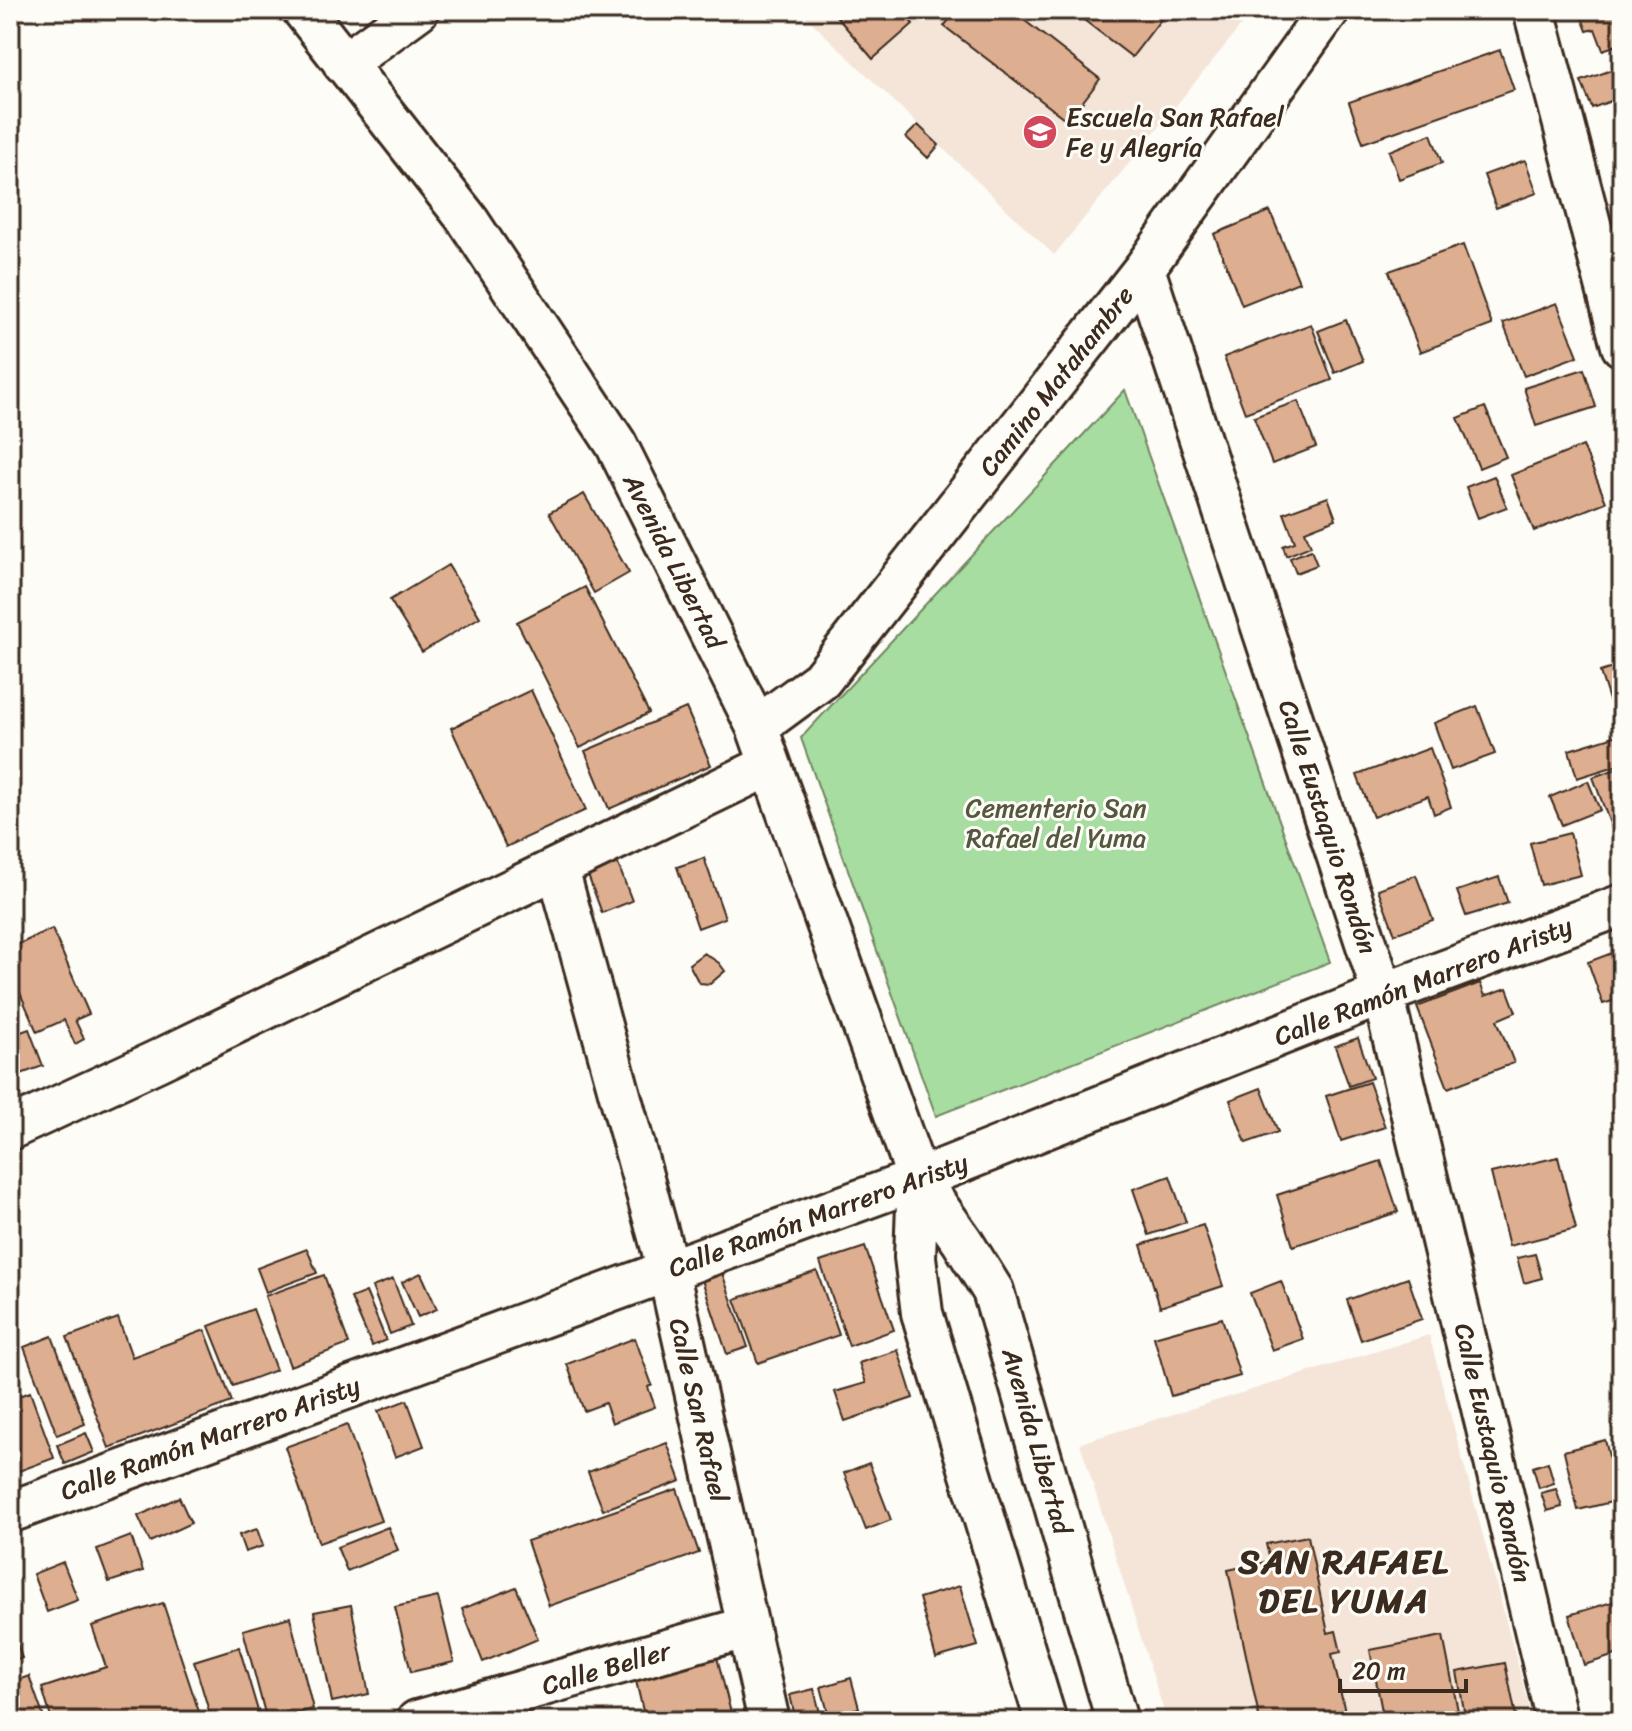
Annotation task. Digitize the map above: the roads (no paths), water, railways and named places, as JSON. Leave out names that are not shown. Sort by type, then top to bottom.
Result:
[{"type":"street","name":"Avenida Libertad","points":[[303,10],[467,219],[616,444],[757,727],[918,1179],[993,1291],[1117,1721]]},
{"type":"street","points":[[344,64],[418,10]]},
{"type":"street","name":"Camino Matahambre","points":[[757,727],[821,680],[1144,269],[1329,10]]},
{"type":"street","points":[[1534,10],[1622,346]]},
{"type":"street","name":"Calle Eustaquio Rondón","points":[[1144,269],[1383,994],[1557,1721]]},
{"type":"street","points":[[10,1129],[770,765]]},
{"type":"street","name":"Calle San Rafael","points":[[558,869],[668,1270],[769,1721]]},
{"type":"street","name":"Calle Ramón Marrero Aristy","points":[[10,1512],[918,1179],[1383,994],[1622,905]]},
{"type":"street","name":"Avenida Libertad","points":[[918,1179],[915,1257],[922,1313],[1046,1721]]},
{"type":"street","name":"Calle Beller","points":[[417,1721],[748,1627]]},
{"type":"place","name":"Escuela San Rafael Fe y Alegría","points":[[1040,132]]},
{"type":"district","name":"SAN RAFAEL DEL YUMA","points":[[1344,1580]]},
{"type":"park label","name":"Cementerio San Rafael del Yuma","points":[[1056,823]]}]
